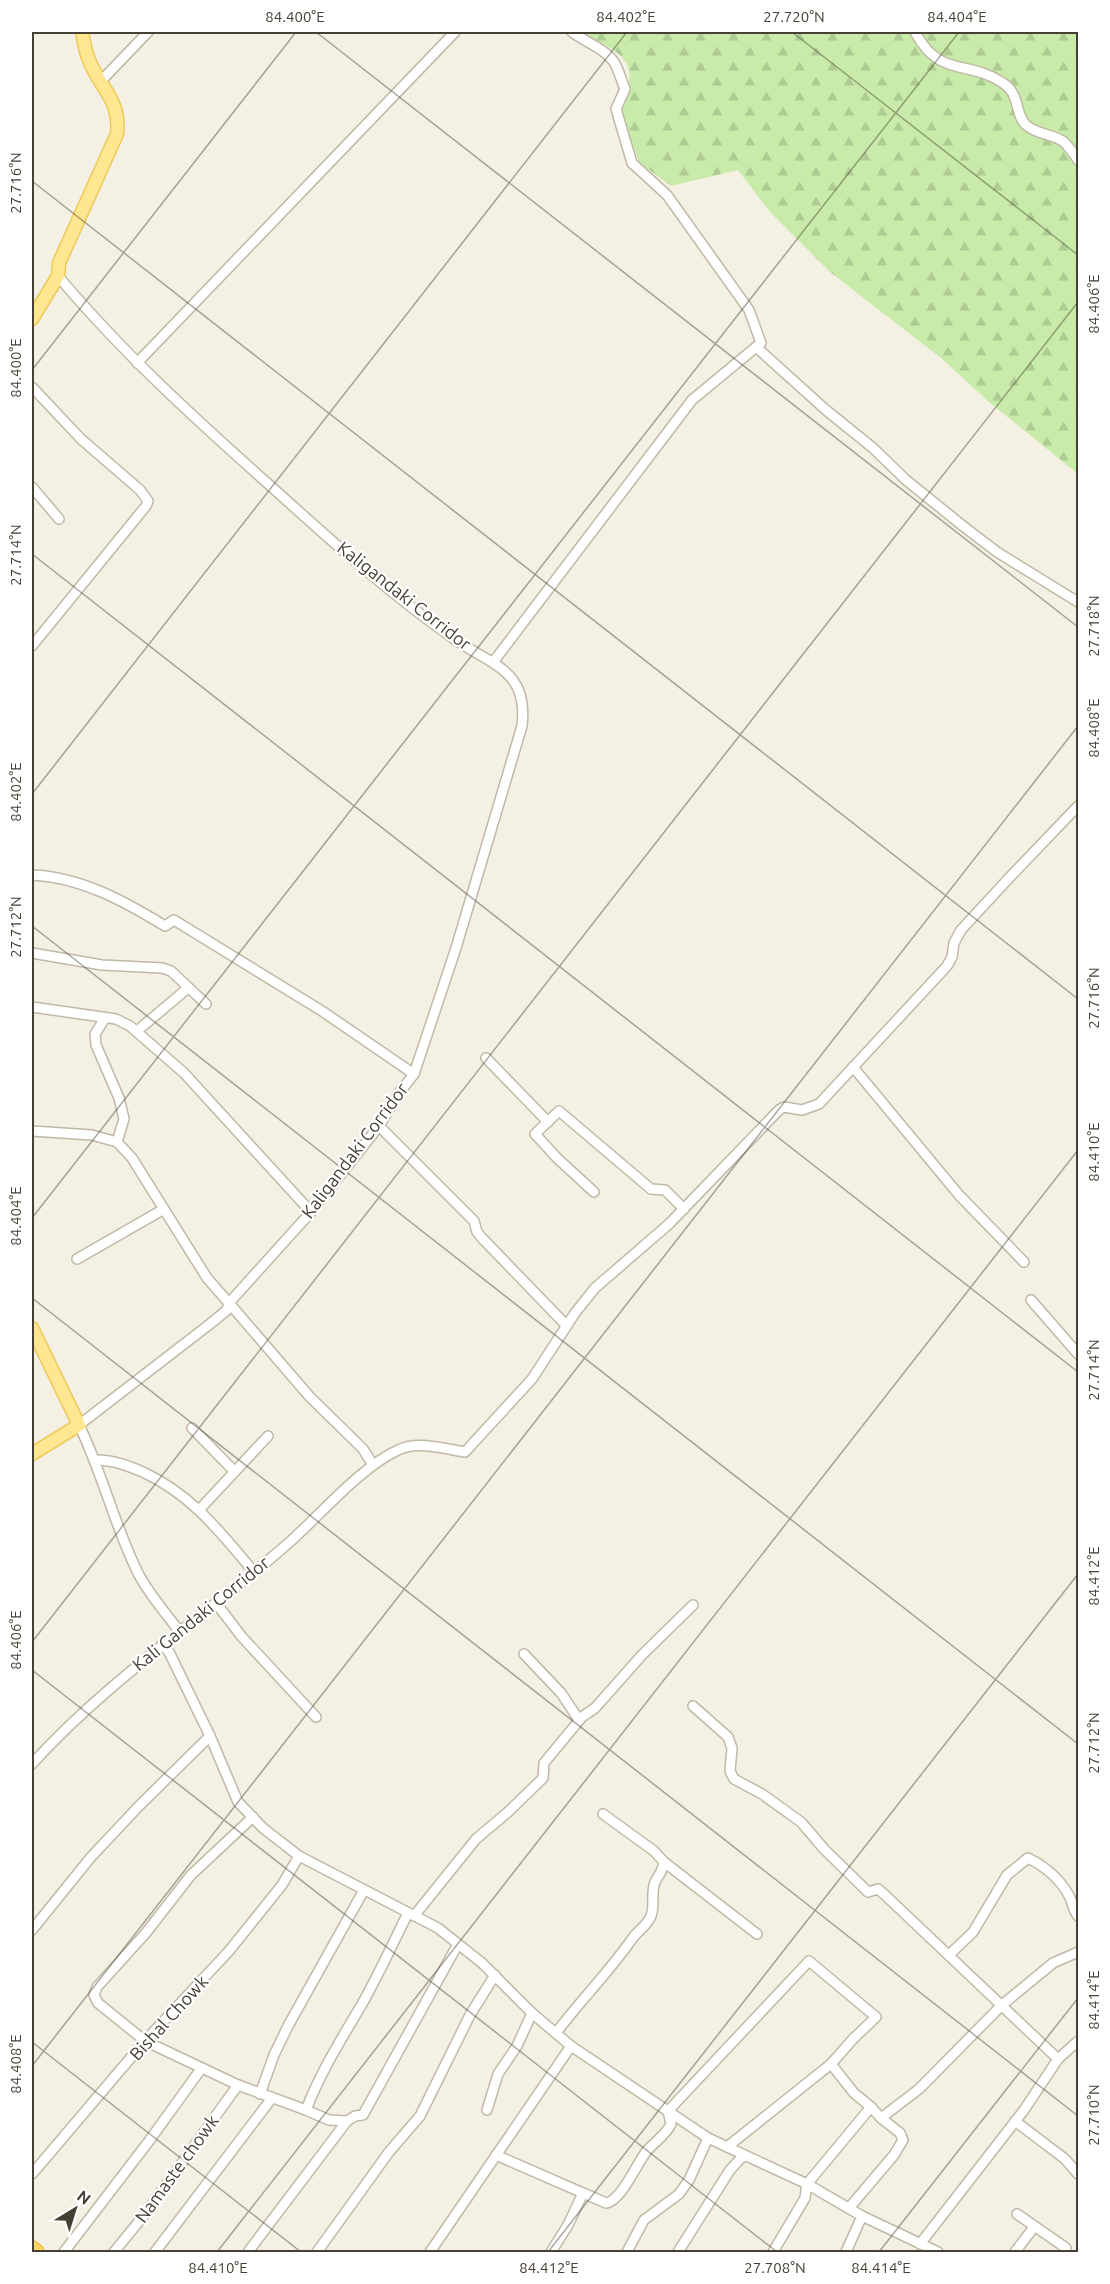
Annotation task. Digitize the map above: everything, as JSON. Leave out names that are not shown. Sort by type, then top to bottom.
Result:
[{"type":"highway","points":[[32,2248],[37,2253]]},
{"type":"main road","points":[[32,319],[58,276],[59,263],[117,134],[116,108],[89,60],[82,32]]},
{"type":"main road","points":[[32,1328],[79,1425],[32,1454]]},
{"type":"street","points":[[101,81],[148,32]]},
{"type":"street","points":[[137,363],[455,32]]},
{"type":"street","points":[[494,662],[692,400],[761,343],[749,310],[667,195],[632,163],[616,109],[625,89],[613,61],[594,45],[585,43],[572,32]]},
{"type":"street","points":[[915,32],[922,44],[944,64],[984,74],[1007,86],[1012,90],[1019,106],[1020,116],[1026,125],[1036,132],[1063,141],[1078,160]]},
{"type":"street","name":"Kaligandaki Corridor","points":[[58,276],[174,400],[346,553],[454,639],[494,662],[513,680],[521,695],[524,713],[456,948],[414,1074],[399,1093],[380,1126],[311,1212],[229,1303],[227,1310],[79,1425]]},
{"type":"street","points":[[756,347],[826,410],[873,448],[906,480],[963,526],[997,552],[1078,602]]},
{"type":"street","points":[[32,387],[81,439],[140,490],[148,501],[147,506],[32,646]]},
{"type":"street","points":[[32,488],[59,519]]},
{"type":"street","points":[[380,1126],[474,1221],[477,1232],[482,1238],[566,1325],[595,1288],[684,1209],[779,1110],[784,1107],[802,1110],[819,1104],[947,966],[952,957],[954,943],[962,930],[1078,806]]},
{"type":"street","points":[[32,875],[46,876],[92,888],[116,898],[165,926],[174,920],[322,1011],[414,1074]]},
{"type":"street","points":[[32,953],[102,965],[162,968],[171,971],[206,1004]]},
{"type":"street","points":[[137,1031],[188,988]]},
{"type":"street","points":[[32,1007],[116,1019],[137,1031],[184,1073],[311,1212]]},
{"type":"street","points":[[105,1018],[95,1034],[96,1045],[122,1108],[124,1119],[117,1142]]},
{"type":"street","points":[[486,1058],[548,1122]]},
{"type":"street","points":[[854,1067],[959,1195],[1024,1262]]},
{"type":"street","points":[[594,1192],[535,1134],[559,1111],[651,1189],[664,1190],[684,1209]]},
{"type":"street","points":[[32,1131],[92,1135],[117,1142],[132,1158],[207,1278],[222,1297],[309,1396],[363,1449],[373,1465]]},
{"type":"street","points":[[77,1259],[164,1209]]},
{"type":"street","points":[[1031,1300],[1078,1354]]},
{"type":"street","name":"Kali Gandaki Corridor","points":[[32,1764],[52,1741],[107,1690],[284,1547],[373,1465],[412,1444],[465,1452],[532,1379],[566,1325]]},
{"type":"street","points":[[79,1425],[96,1460],[111,1509],[137,1573],[179,1631]]},
{"type":"street","points":[[192,1428],[234,1471]]},
{"type":"street","points":[[198,1510],[268,1436]]},
{"type":"street","points":[[96,1460],[127,1465],[176,1490],[198,1510],[254,1572]]},
{"type":"street","points":[[216,1603],[242,1636],[316,1717]]},
{"type":"street","points":[[306,2110],[333,2054],[411,1914],[476,1839],[543,1778],[544,1763],[579,1720],[595,1708],[642,1655],[693,1605]]},
{"type":"street","points":[[162,1644],[169,1652],[210,1736],[238,1802],[263,1828],[299,1856],[438,1928],[495,1976],[532,2013],[571,2046],[708,2138],[807,2184],[862,2216],[938,2253]]},
{"type":"street","points":[[524,1654],[561,1693],[579,1720]]},
{"type":"street","points":[[693,1706],[728,1737],[732,1748],[730,1771],[734,1779],[762,1794],[801,1822],[824,1849],[868,1892],[878,1889],[950,1954],[1058,2059]]},
{"type":"street","points":[[32,1930],[106,1840],[210,1736]]},
{"type":"street","points":[[603,1814],[654,1851],[664,1862],[757,1934]]},
{"type":"street","points":[[253,1817],[191,1875],[145,1934],[97,1987],[94,1995],[98,2003],[146,2041],[201,2069],[210,2070],[238,2085],[329,2121],[347,2121]]},
{"type":"street","name":"Bishal Chowk","points":[[32,2174],[146,2041],[229,1951],[282,1885],[299,1856]]},
{"type":"street","points":[[950,1954],[974,1932],[1007,1875],[1028,1858],[1042,1866],[1058,1880],[1069,1895],[1073,1910],[1078,1916]]},
{"type":"street","points":[[556,2033],[614,1965],[633,1937],[650,1918],[653,1905],[651,1899],[664,1862]]},
{"type":"street","points":[[260,2094],[274,2055],[306,1992],[364,1890]]},
{"type":"street","points":[[248,2253],[347,2121],[355,2116],[363,2115],[458,1944]]},
{"type":"street","points":[[882,2118],[919,2089],[1002,2005],[1053,1963],[1078,1952]]},
{"type":"street","points":[[668,2111],[809,1961],[876,2017],[831,2064],[727,2147]]},
{"type":"street","points":[[317,2253],[389,2152],[420,2116],[470,2015],[495,1976]]},
{"type":"street","points":[[487,2110],[498,2074],[517,2046],[532,2013]]},
{"type":"street","points":[[920,2244],[1015,2121],[1058,2059],[1078,2041]]},
{"type":"street","points":[[430,2253],[571,2046]]},
{"type":"street","points":[[831,2064],[854,2093],[900,2133],[903,2140],[894,2155],[849,2208]]},
{"type":"street","points":[[64,2253],[201,2069]]},
{"type":"street","name":"Namaste chowk","points":[[114,2253],[238,2085]]},
{"type":"street","points":[[155,2253],[272,2098]]},
{"type":"street","points":[[773,2253],[805,2198],[807,2184],[871,2107]]},
{"type":"street","points":[[496,2155],[606,2203],[616,2198],[647,2151],[669,2129],[671,2124],[668,2111]]},
{"type":"street","points":[[1015,2121],[1065,2159],[1078,2174]]},
{"type":"street","points":[[627,2253],[644,2220],[680,2194],[708,2138]]},
{"type":"street","points":[[678,2253],[730,2170],[746,2156]]},
{"type":"street","points":[[551,2253],[568,2225],[583,2193]]},
{"type":"street","points":[[1017,2214],[1066,2248]]},
{"type":"street","points":[[846,2253],[862,2216]]},
{"type":"street","points":[[1015,2253],[1034,2227]]},
{"type":"green space","points":[[577,32],[1078,32],[1078,474],[989,402],[941,358],[830,272],[769,211],[738,170],[671,186],[640,163],[619,111],[629,83],[628,67],[617,53]]}]
